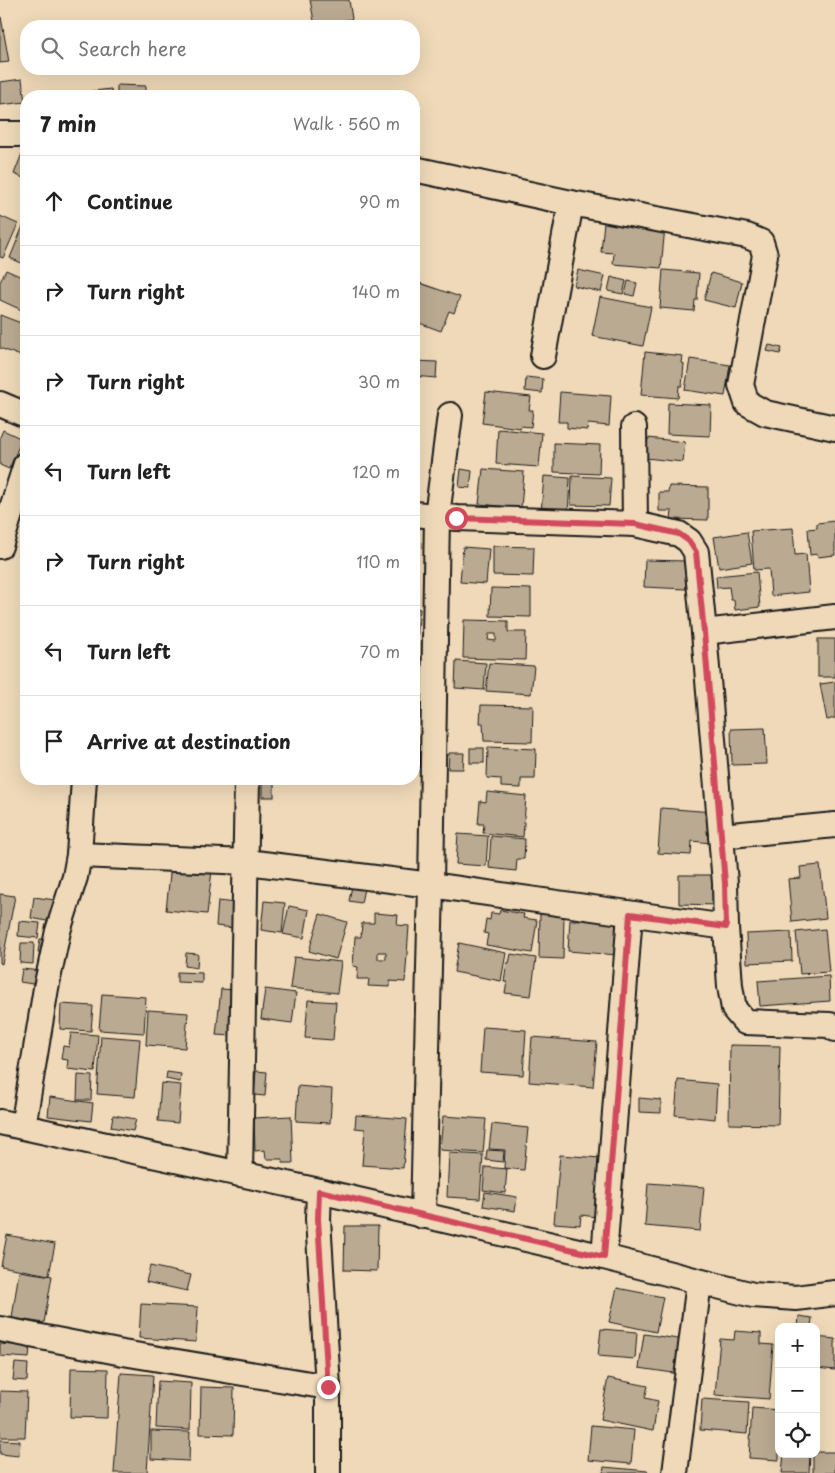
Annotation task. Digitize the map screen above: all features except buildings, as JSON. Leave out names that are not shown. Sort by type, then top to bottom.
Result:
[{"type":"street","points":[[0,134],[20,134]]},
{"type":"street","points":[[420,170],[571,204],[747,236],[761,242],[765,255],[741,385],[747,403],[765,413],[835,428]]},
{"type":"street","points":[[543,356],[571,204]]},
{"type":"street","points":[[0,404],[20,412]]},
{"type":"street","points":[[423,1216],[437,516],[450,415]]},
{"type":"street","points":[[634,428],[635,524]]},
{"type":"street","points":[[0,546],[20,501]]},
{"type":"street","points":[[420,515],[635,524],[679,534],[689,541],[696,552],[704,632],[725,883],[730,986],[734,1009],[746,1022],[830,1026],[835,1029]]},
{"type":"street","points":[[704,632],[835,617]]},
{"type":"street","points":[[23,1127],[46,988],[58,931],[75,877],[79,856],[84,785]]},
{"type":"street","points":[[240,1174],[247,785]]},
{"type":"street","points":[[721,836],[835,824]]},
{"type":"street","points":[[79,856],[247,862],[431,885],[726,927]]},
{"type":"street","points":[[604,1257],[630,914]]},
{"type":"street","points":[[0,1122],[319,1191],[604,1257],[753,1295],[796,1298],[835,1293]]},
{"type":"street","points":[[319,1191],[318,1219],[328,1387],[328,1473]]},
{"type":"street","points":[[676,1473],[699,1282]]},
{"type":"street","points":[[0,1329],[123,1354],[328,1387]]},
{"type":"route","points":[[328,1387],[318,1219],[319,1191],[604,1257],[630,914],[726,927],[725,883],[704,632],[696,552],[689,541],[679,534],[635,524],[456,518]]}]
